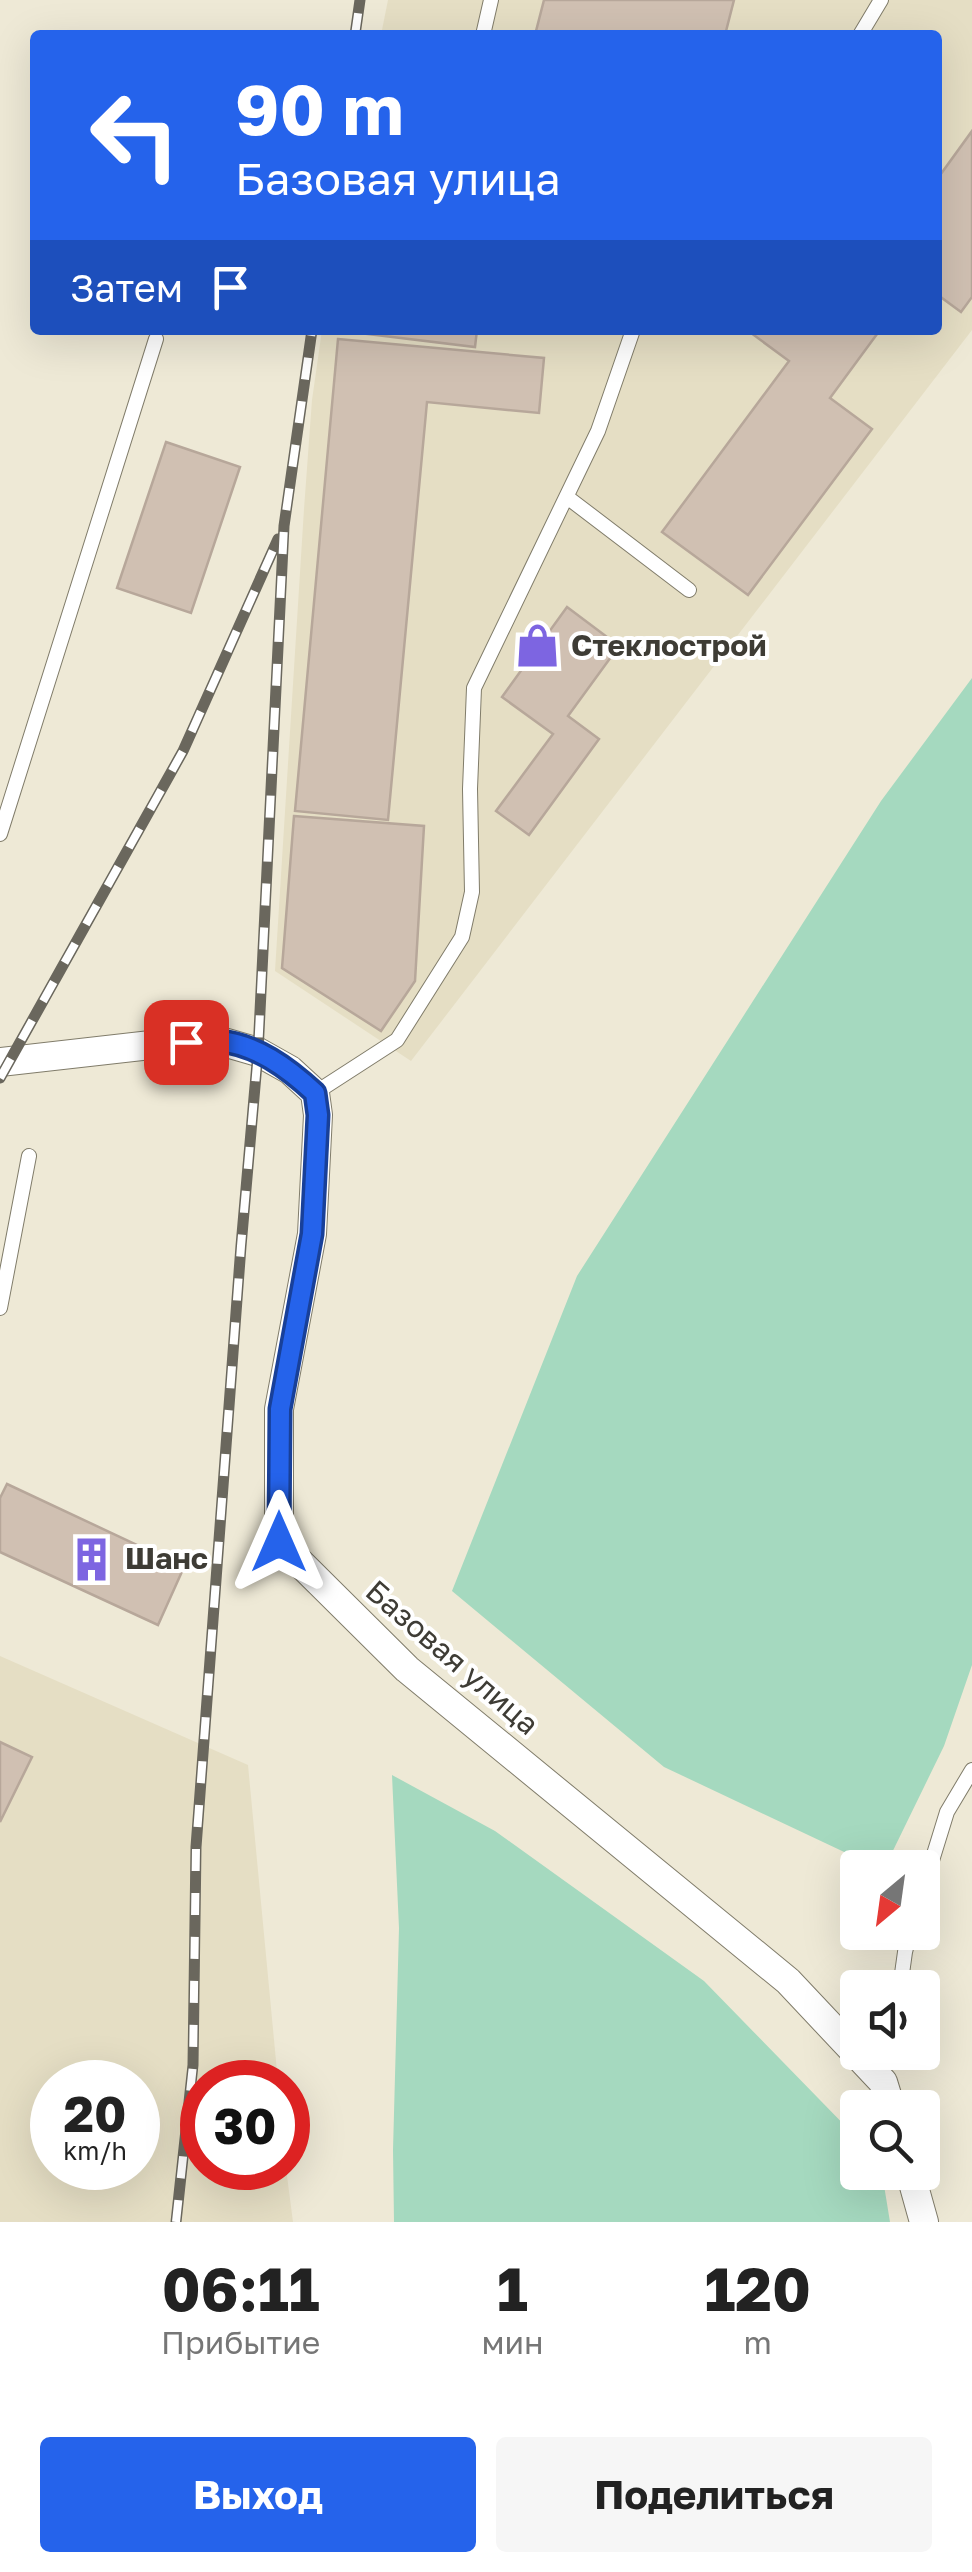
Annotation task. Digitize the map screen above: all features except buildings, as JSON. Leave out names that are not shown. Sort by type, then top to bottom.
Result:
[{"type":"street","points":[[0,1062],[220,1041],[258,1052],[290,1070],[315,1093]]},
{"type":"street","name":"Базовая улица","points":[[315,1093],[318,1115],[312,1234],[280,1409],[279,1542],[407,1669],[788,1982],[840,2035]]},
{"type":"street","points":[[915,2190],[924,2222]]},
{"type":"lane","points":[[484,30],[491,0]]},
{"type":"lane","points":[[863,30],[881,0]]},
{"type":"lane","points":[[315,1093],[397,1040],[462,936],[472,892],[470,789],[474,688],[598,431],[631,335]]},
{"type":"lane","points":[[0,834],[156,339]]},
{"type":"lane","points":[[567,497],[689,590]]},
{"type":"lane","points":[[0,1308],[29,1156]]},
{"type":"lane","points":[[935,1850],[946,1812],[972,1770]]},
{"type":"shaded area","points":[[388,0],[972,0],[972,330],[411,1061],[275,971],[304,509],[321,335],[942,335],[942,30],[382,30]]},
{"type":"shaded area","points":[[972,678],[972,1665],[944,1746],[893,1850],[840,1850],[664,1767],[452,1591],[577,1276],[881,801]]},
{"type":"shaded area","points":[[0,1656],[248,1765],[276,2060],[180,2060],[180,2190],[289,2190],[293,2222],[0,2222]]},
{"type":"shaded area","points":[[392,1775],[495,1831],[704,1981],[840,2121],[840,2190],[885,2190],[890,2222],[394,2222],[399,1928]]},
{"type":"railway","points":[[356,30],[360,0]]},
{"type":"railway","points":[[176,2222],[193,2065],[196,1847],[258,1052],[284,526],[311,335]]},
{"type":"railway","points":[[0,1078],[183,751],[278,539]]},
{"type":"place","name":"Стеклострой","points":[[538,646]]},
{"type":"place","name":"Шанс","points":[[92,1559]]},
{"type":"route","points":[[186,1042],[220,1041],[258,1052],[290,1070],[315,1093],[318,1115],[312,1234],[280,1409],[279,1542]]}]
